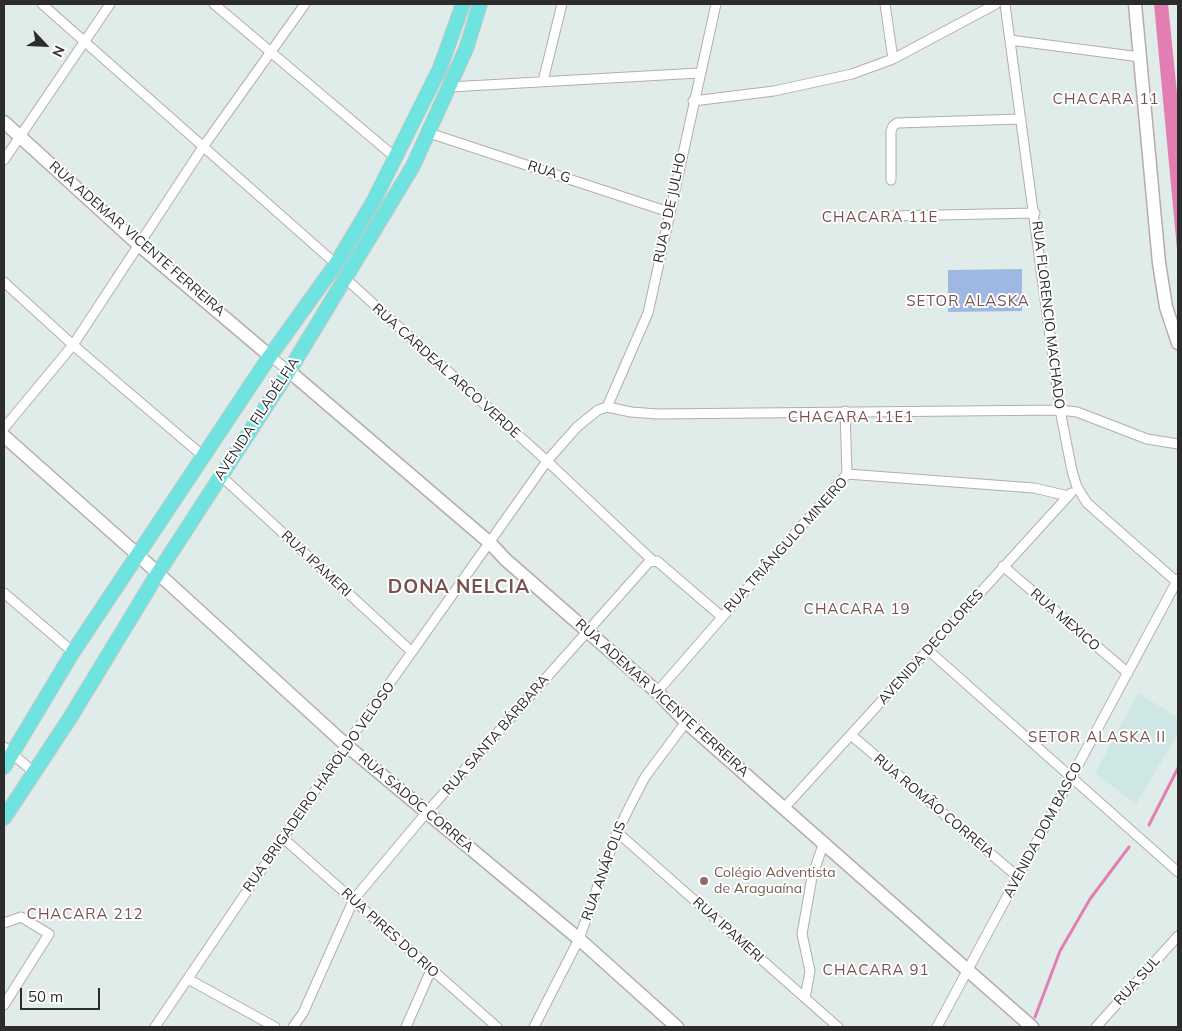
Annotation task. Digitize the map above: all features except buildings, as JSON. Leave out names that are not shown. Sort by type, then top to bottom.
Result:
[{"type":"main road","name":"AVENIDA FILADÉLFIA","points":[[4,767],[8,751],[270,356],[336,264],[374,202],[440,68],[464,4]]},
{"type":"main road","name":"AVENIDA FILADÉLFIA","points":[[4,818],[35,773],[158,573],[289,371],[413,166],[466,49],[480,4]]},
{"type":"street","points":[[42,4],[336,264]]},
{"type":"street","points":[[4,160],[110,4]]},
{"type":"street","points":[[214,4],[396,158]]},
{"type":"street","points":[[4,428],[73,345],[140,246],[203,147],[306,4]]},
{"type":"street","points":[[543,81],[562,4]]},
{"type":"street","name":"RUA 9 DE JULHO","points":[[603,408],[648,313],[699,73],[716,4]]},
{"type":"street","points":[[885,4],[893,59]]},
{"type":"street","points":[[693,101],[756,93],[852,74],[893,59],[996,4]]},
{"type":"street","name":"RUA FLORENCIO MACHADO","points":[[1005,4],[1035,213],[1060,410],[1067,451],[1077,487],[1088,502],[1112,526],[1178,581]]},
{"type":"street","points":[[1135,4],[1159,263],[1166,307],[1178,343]]},
{"type":"street","points":[[1010,40],[1140,57]]},
{"type":"street","points":[[450,87],[699,73]]},
{"type":"street","points":[[891,180],[891,131],[897,123],[1021,119]]},
{"type":"street","name":"RUA ADEMAR VICENTE FERREIRA","points":[[4,122],[140,246],[270,356]]},
{"type":"street","name":"RUA G","points":[[429,133],[669,212]]},
{"type":"street","points":[[892,216],[1035,213]]},
{"type":"street","name":"RUA CARDEAL ARCO VERDE","points":[[346,279],[654,561]]},
{"type":"street","points":[[4,282],[73,345],[203,456]]},
{"type":"street","points":[[270,356],[289,371]]},
{"type":"street","name":"RUA ADEMAR VICENTE FERREIRA","points":[[289,371],[490,543],[506,560],[657,692],[686,722],[785,807],[1032,1027]]},
{"type":"street","points":[[603,408],[657,414],[1060,410],[1077,412],[1147,439],[1178,444]]},
{"type":"street","name":"RUA BRIGADEIRO HAROLDO VELOSO","points":[[155,1027],[346,745],[548,462],[577,426],[603,408]]},
{"type":"street","points":[[845,411],[847,474]]},
{"type":"street","name":"RUA SADOC CORREA","points":[[4,436],[158,573],[346,745],[579,939],[677,1027]]},
{"type":"street","name":"RUA TRIÂNGULO MINEIRO","points":[[657,692],[721,616],[847,474],[1034,488],[1068,496]]},
{"type":"street","name":"RUA IPAMERI","points":[[221,476],[412,652]]},
{"type":"street","name":"AVENIDA DECOLORES","points":[[785,807],[1077,487]]},
{"type":"street","points":[[654,561],[721,616]]},
{"type":"street","name":"RUA SANTA BÁRBARA","points":[[293,1027],[304,1013],[354,899],[427,812],[588,630],[654,561]]},
{"type":"street","name":"RUA MEXICO","points":[[1003,566],[1128,674]]},
{"type":"street","name":"AVENIDA DOM BASCO","points":[[937,1027],[1178,581]]},
{"type":"street","points":[[4,593],[73,652]]},
{"type":"street","points":[[928,650],[1178,872]]},
{"type":"street","name":"RUA ANÁPOLIS","points":[[534,1027],[579,939],[617,832],[645,777],[686,722]]},
{"type":"street","name":"RUA ROMÃO CORREIA","points":[[851,735],[1018,877]]},
{"type":"street","points":[[8,751],[35,773]]},
{"type":"street","name":"RUA IPAMERI","points":[[617,832],[838,1027]]},
{"type":"street","name":"RUA PIRES DO RIO","points":[[283,838],[497,1027]]},
{"type":"street","points":[[805,998],[810,972],[802,934],[812,877],[824,842]]},
{"type":"street","points":[[4,922],[21,916],[49,934],[4,1005]]},
{"type":"street","name":"RUA SUL","points":[[1096,1027],[1178,936]]},
{"type":"street","points":[[406,1027],[431,970]]},
{"type":"street","points":[[188,979],[275,1027]]},
{"type":"shaded area","points":[[1154,4],[1168,4],[1178,103],[1178,260]]},
{"type":"shaded area","points":[[1022,269],[1022,311],[948,312],[948,270]]},
{"type":"shaded area","points":[[1138,693],[1178,718],[1178,734],[1136,804],[1095,773]]},
{"type":"waterway","points":[[1149,825],[1178,768]]},
{"type":"waterway","points":[[1035,1017],[1060,951],[1090,899],[1129,847]]},
{"type":"place","name":"Colégio Adventista de Araguaína","points":[[704,881]]},
{"type":"district","name":"CHACARA 11","points":[[1106,99]]},
{"type":"district","name":"CHACARA 11E","points":[[880,217]]},
{"type":"district","name":"SETOR ALASKA","points":[[968,301]]},
{"type":"district","name":"CHACARA 11E1","points":[[851,417]]},
{"type":"district","name":"DONA NELCIA","points":[[459,587]]},
{"type":"district","name":"CHACARA 19","points":[[857,609]]},
{"type":"district","name":"SETOR ALASKA II","points":[[1097,737]]},
{"type":"district","name":"CHACARA 212","points":[[85,914]]},
{"type":"district","name":"CHACARA 91","points":[[876,970]]}]
